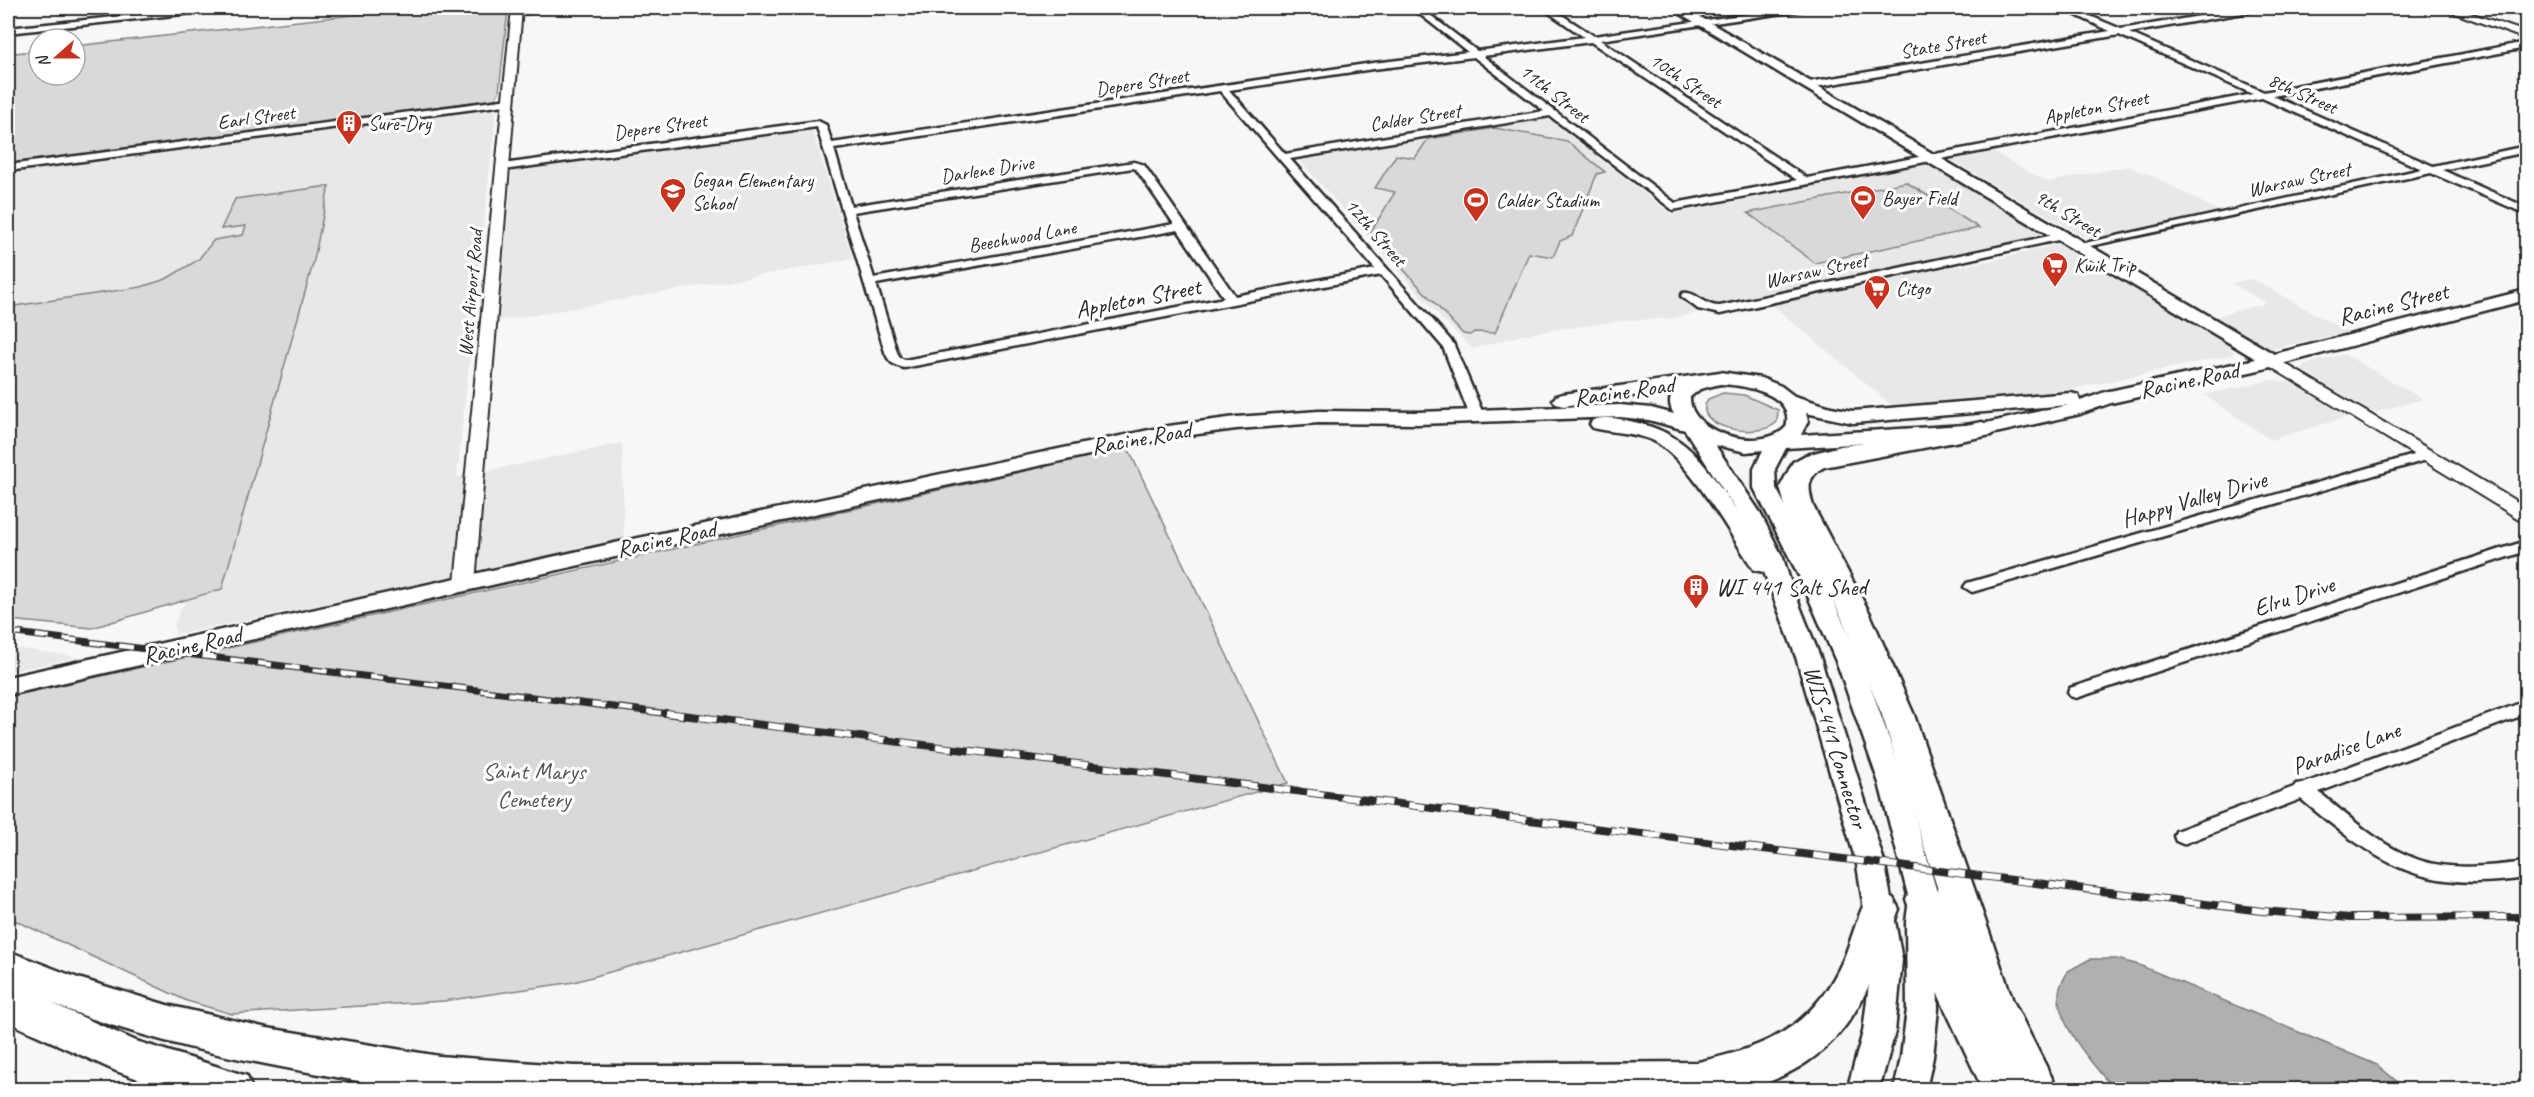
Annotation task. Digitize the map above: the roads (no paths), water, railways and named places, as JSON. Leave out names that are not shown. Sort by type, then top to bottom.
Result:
[{"type":"highway","points":[[1982,430],[1828,457],[1802,468],[1794,487],[1799,506],[1855,614],[1898,715],[1995,1006],[2038,1089]]},
{"type":"highway","points":[[1924,899],[1932,915],[1950,976],[1972,1027],[2006,1089]]},
{"type":"highway","points":[[8,968],[75,995],[167,1023],[267,1047],[439,1075],[574,1086],[1171,1086],[1687,1082],[1734,1074],[1760,1066],[1807,1042],[1841,1002],[1861,964],[1880,909]]},
{"type":"highway","points":[[8,1003],[130,1058],[232,1089]]},
{"type":"main road","name":"9th Street","points":[[1677,8],[2272,361]]},
{"type":"main road","name":"Racine Street","points":[[2272,361],[2526,295]]},
{"type":"main road","name":"Racine Road","points":[[8,686],[465,583],[1124,440],[1203,427],[1329,416],[1636,411],[1693,427],[1708,436],[1745,446],[1763,446],[1780,442],[1982,430],[2073,410],[2106,398],[2272,361]]},
{"type":"main road","name":"Racine Road","points":[[1478,413],[1704,380],[1730,379],[1757,384],[1787,400],[1828,413],[1853,417],[2106,398]]},
{"type":"main road","name":"WIS-441 Connector","points":[[1704,380],[1690,386],[1681,394],[1678,404],[1682,415],[1693,427],[1748,511],[1772,558],[1779,584],[1808,657],[1847,779],[1871,865],[1887,960],[1879,1032],[1863,1089]]},
{"type":"main road","name":"WIS-441 Connector","points":[[1787,400],[1799,418],[1797,428],[1791,436],[1780,442],[1764,465],[1766,488],[1818,591],[1858,688],[1896,799],[1924,899],[1920,914],[1923,1012],[1918,1058],[1910,1089]]},
{"type":"main road","points":[[1478,413],[1510,420],[1630,427],[1664,437],[1679,447],[1690,459],[1759,561],[1779,584]]},
{"type":"street","points":[[8,31],[220,8]]},
{"type":"street","points":[[516,10],[557,8]]},
{"type":"street","name":"11th Street","points":[[1416,8],[1673,207]]},
{"type":"street","name":"10th Street","points":[[1546,8],[1806,182]]},
{"type":"street","name":"Depere Street","points":[[503,167],[810,123],[821,125],[828,147],[1373,66],[1593,39],[1802,8]]},
{"type":"street","name":"8th Street","points":[[2066,8],[2526,211]]},
{"type":"street","name":"State Street","points":[[1809,85],[2261,8]]},
{"type":"street","points":[[2446,8],[2526,36]]},
{"type":"street","name":"West Airport Road","points":[[465,583],[516,10]]},
{"type":"street","name":"Appleton Street","points":[[1673,207],[2526,45]]},
{"type":"street","name":"12th Street","points":[[1222,88],[1449,346],[1478,413]]},
{"type":"street","name":"Earl Street","points":[[8,168],[509,102]]},
{"type":"street","name":"Calder Street","points":[[1284,157],[1552,113]]},
{"type":"street","points":[[828,147],[869,282]]},
{"type":"street","name":"Warsaw Street","points":[[2080,247],[2526,149]]},
{"type":"street","name":"Darlene Drive","points":[[846,210],[1134,165],[1140,167],[1181,226]]},
{"type":"street","points":[[1181,226],[1232,301]]},
{"type":"street","name":"Beechwood Lane","points":[[869,282],[1181,226]]},
{"type":"street","name":"Warsaw Street","points":[[1687,296],[1708,310],[1720,310],[2063,236]]},
{"type":"street","name":"Appleton Street","points":[[869,282],[892,357],[899,362],[918,362],[1385,271]]},
{"type":"street","name":"9th Street","points":[[2272,361],[2525,512]]},
{"type":"street","name":"Happy Valley Drive","points":[[1972,587],[2428,455]]},
{"type":"street","name":"Elru Drive","points":[[2076,692],[2526,546]]},
{"type":"street","name":"Paradise Lane","points":[[2183,836],[2302,789],[2526,707]]},
{"type":"street","points":[[2302,789],[2340,821],[2372,843],[2417,867],[2452,873],[2526,870]]},
{"type":"railway","points":[[8,632],[678,715]]},
{"type":"railway","points":[[666,713],[2262,911],[2350,918],[2526,917]]},
{"type":"place","name":"Sure-Dry","points":[[349,146]]},
{"type":"place","name":"Gegan Elementary School","points":[[673,214]]},
{"type":"place","name":"Bayer Field","points":[[1863,221]]},
{"type":"place","name":"Calder Stadium","points":[[1476,223]]},
{"type":"place","name":"Kwik Trip","points":[[2055,288]]},
{"type":"place","name":"Citgo","points":[[1877,311]]},
{"type":"place","name":"WI 441 Salt Shed","points":[[1696,610]]},
{"type":"park label","name":"Saint Marys Cemetery","points":[[534,785]]}]
